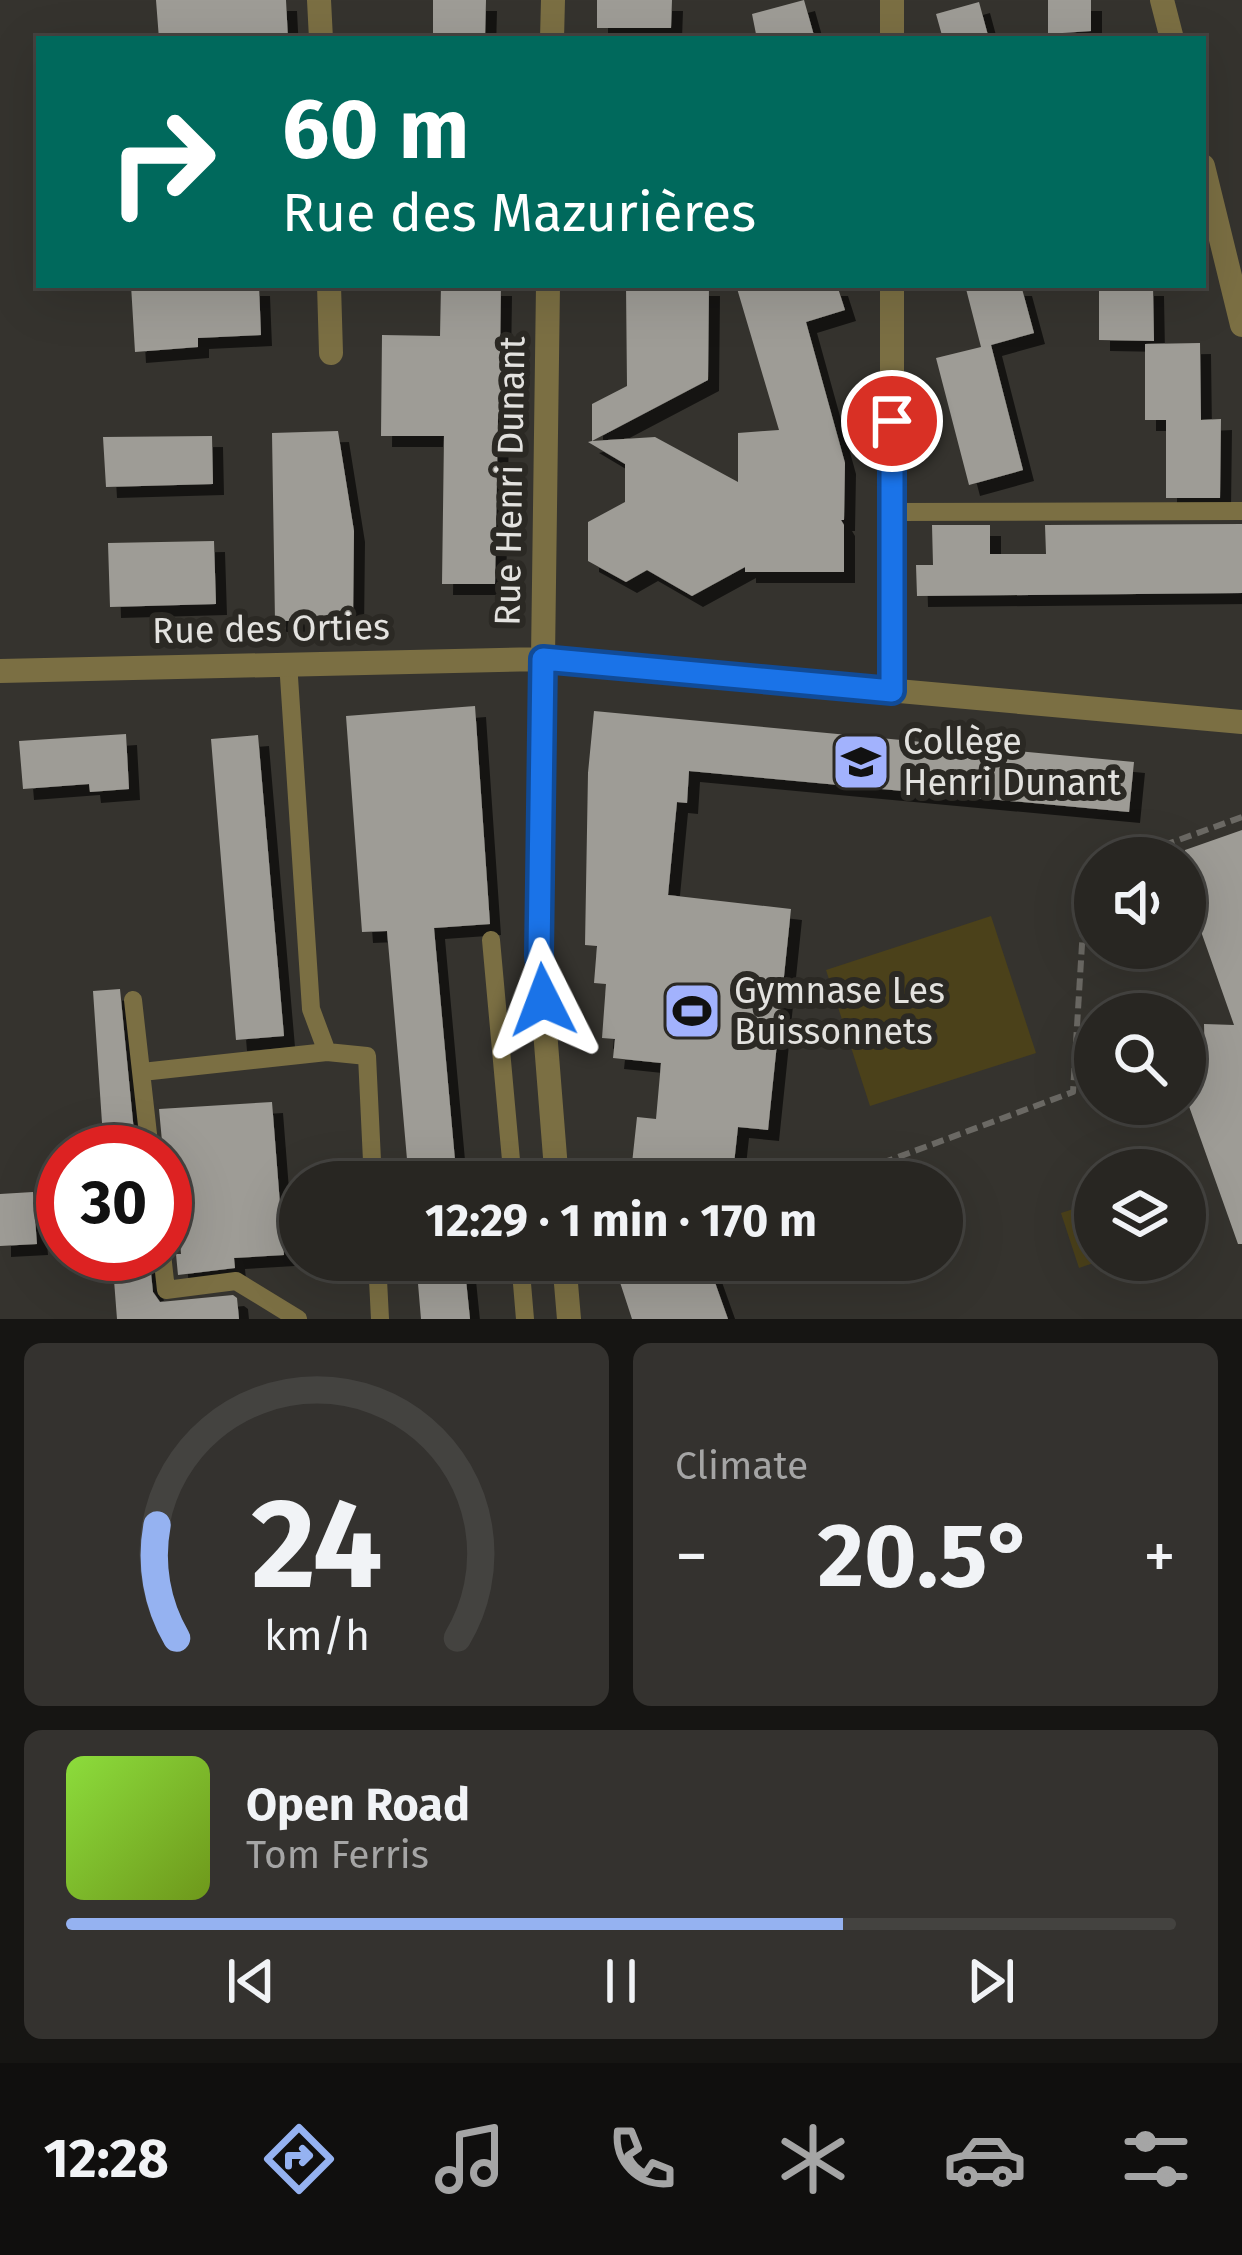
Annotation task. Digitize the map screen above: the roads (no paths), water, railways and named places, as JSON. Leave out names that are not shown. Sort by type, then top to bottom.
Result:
[{"type":"street","points":[[320,0],[321,36]]},
{"type":"street","points":[[552,36],[553,0]]},
{"type":"street","points":[[892,0],[892,36]]},
{"type":"street","points":[[1162,0],[1171,36]]},
{"type":"street","points":[[1206,178],[1242,326]]},
{"type":"street","points":[[329,288],[331,353]]},
{"type":"street","name":"Rue Henri Dunant","points":[[548,288],[539,955],[555,1161]]},
{"type":"street","points":[[892,288],[892,691]]},
{"type":"street","name":"Rue des Orties","points":[[0,670],[543,659],[1242,722]]},
{"type":"street","points":[[565,1281],[568,1319]]},
{"type":"lane","points":[[892,512],[1242,512]]},
{"type":"lane","points":[[289,662],[311,1010],[327,1052]]},
{"type":"lane","points":[[491,940],[511,1161]]},
{"type":"lane","points":[[133,1000],[147,1125]]},
{"type":"lane","points":[[142,1072],[327,1052],[367,1056],[372,1161]]},
{"type":"lane","points":[[165,1281],[166,1290],[236,1281],[269,1310],[298,1319]]},
{"type":"lane","points":[[378,1281],[380,1319]]},
{"type":"lane","points":[[522,1281],[525,1319]]},
{"type":"place","name":"Collège Henri Dunant","points":[[861,762]]},
{"type":"place","name":"Gymnase Les Buissonnets","points":[[692,1011]]}]
